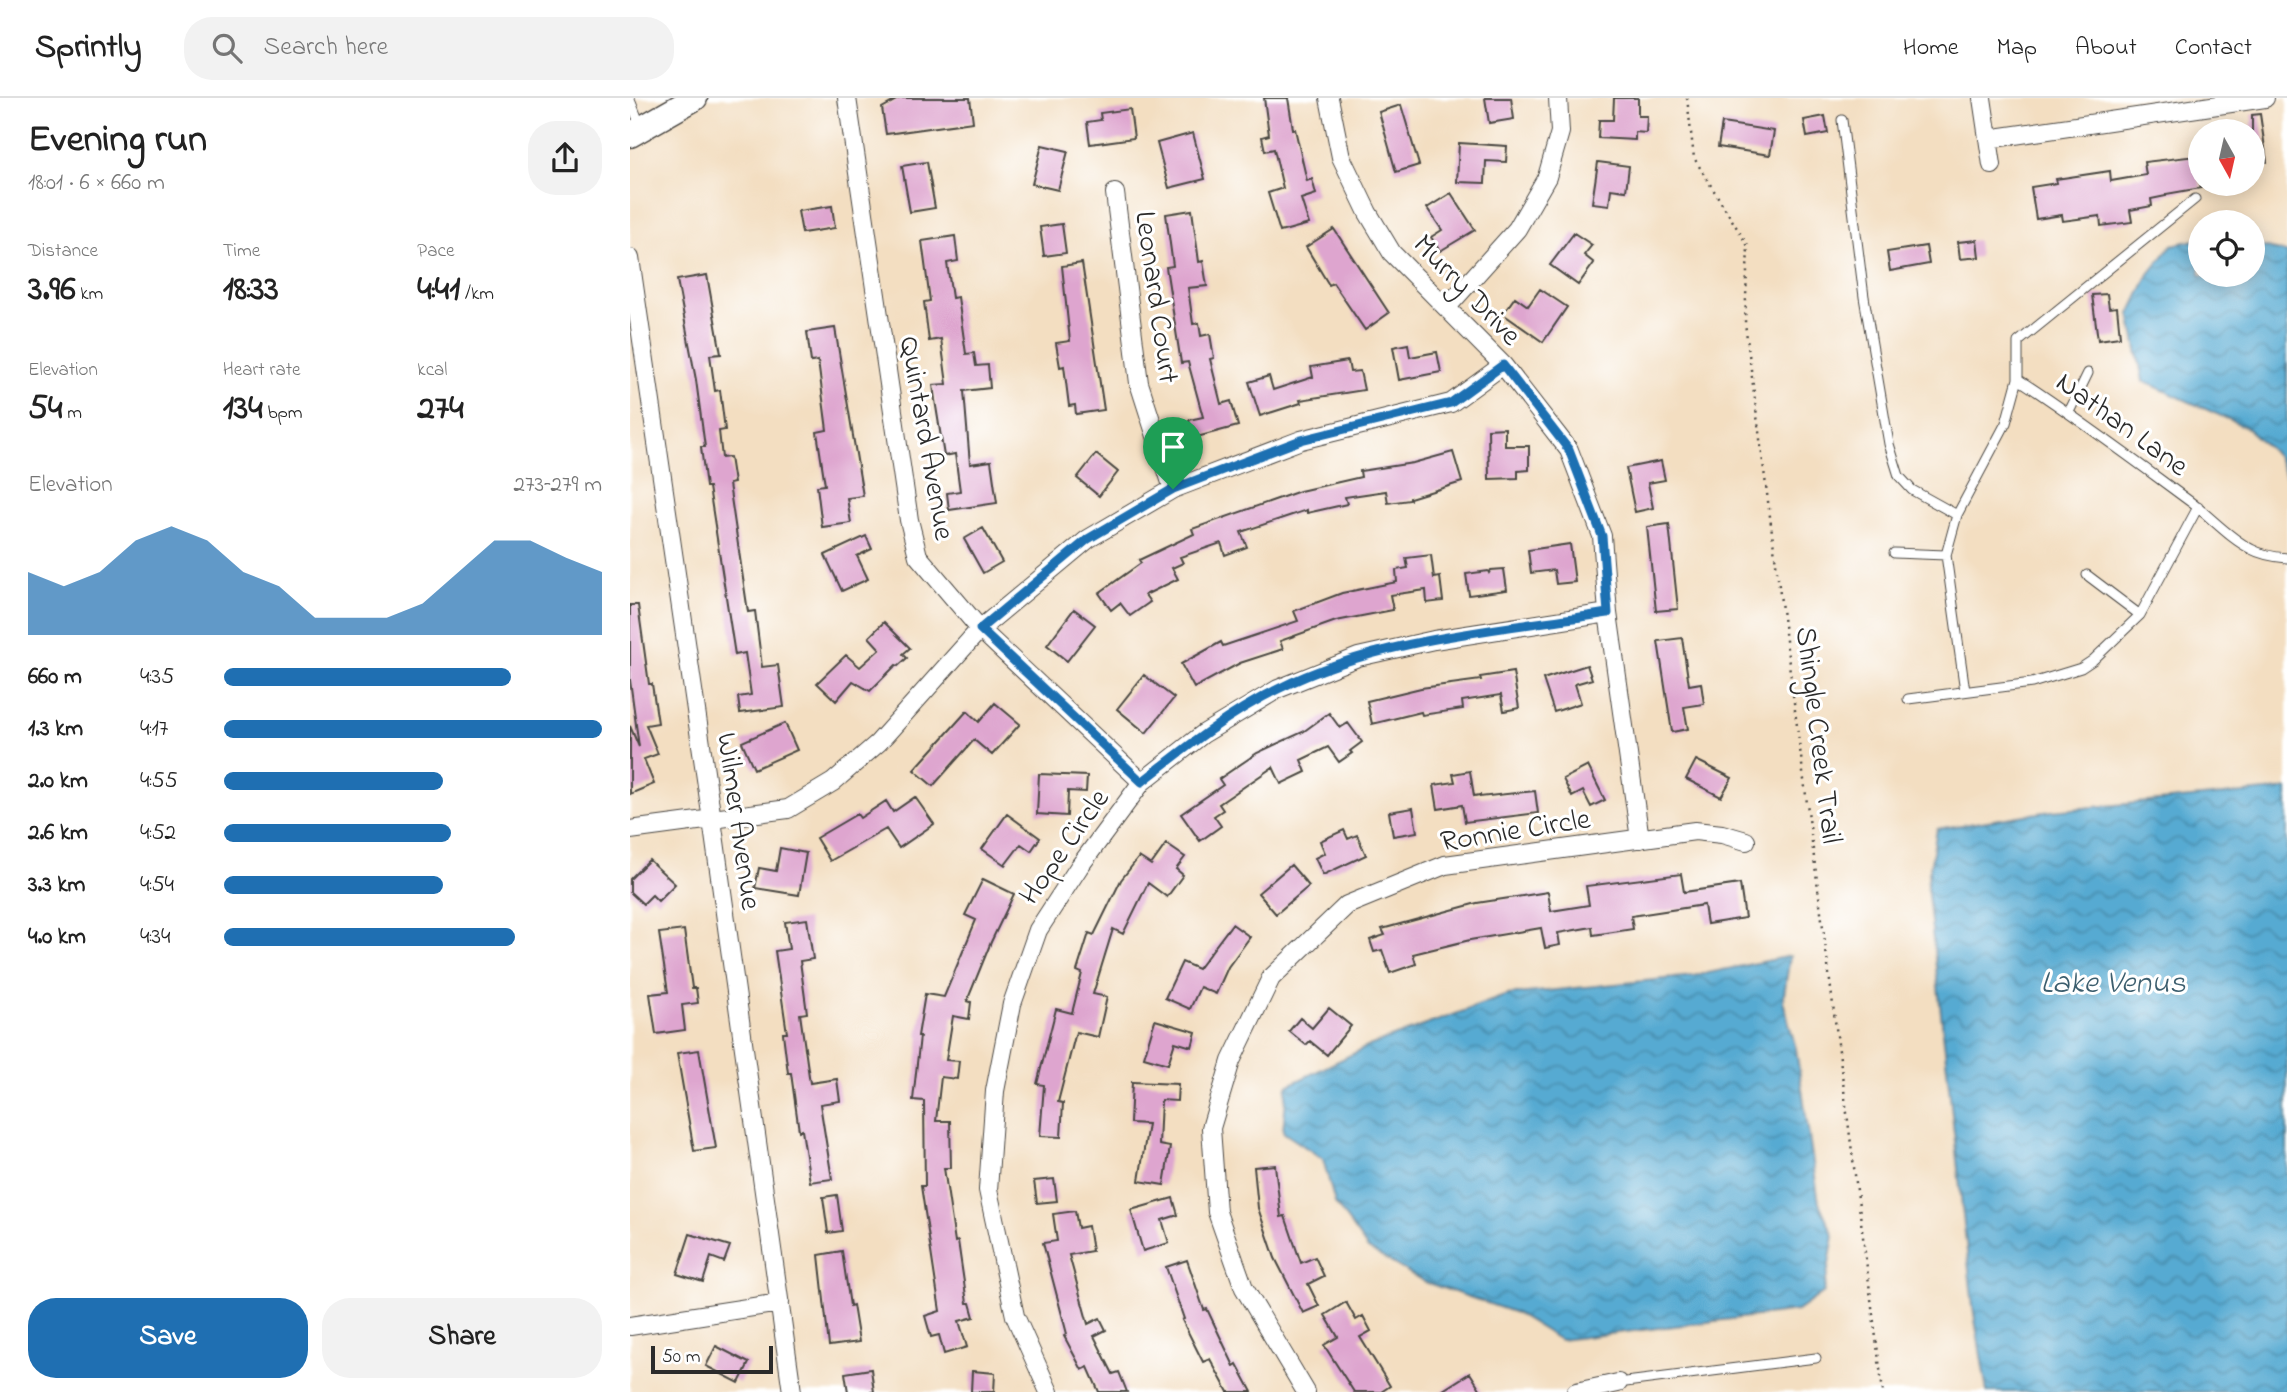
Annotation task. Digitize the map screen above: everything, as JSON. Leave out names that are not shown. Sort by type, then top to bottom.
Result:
[{"type":"main road","points":[[636,132],[695,98]]},
{"type":"street","name":"Quintard Avenue","points":[[847,98],[912,532],[918,556],[980,629],[1142,782]]},
{"type":"street","name":"Murry Drive","points":[[1329,98],[1342,157],[1368,213],[1392,253],[1503,365],[1569,450],[1602,536],[1608,613],[1640,839]]},
{"type":"street","points":[[1447,307],[1517,229],[1547,177],[1560,132],[1558,98]]},
{"type":"street","points":[[1982,98],[1992,165]]},
{"type":"street","points":[[1988,139],[2265,98]]},
{"type":"street","name":"Leonard Court","points":[[1115,193],[1139,383],[1173,489]]},
{"type":"street","name":"Wilmer Avenue","points":[[630,258],[792,1392]]},
{"type":"street","points":[[630,830],[788,809],[834,782],[878,743],[980,629],[1088,539],[1173,489],[1301,440],[1451,403],[1503,365]]},
{"type":"street","name":"Hope Circle","points":[[1049,1392],[1014,1316],[988,1190],[995,1091],[1012,1004],[1038,930],[1079,867],[1142,782],[1203,734],[1278,689],[1358,657],[1434,640],[1608,613]]},
{"type":"street","name":"Ronnie Circle","points":[[1306,1392],[1244,1288],[1217,1212],[1211,1128],[1231,1062],[1271,978],[1347,905],[1445,864],[1695,831],[1722,834],[1746,841]]},
{"type":"street","points":[[630,1326],[780,1303]]},
{"type":"street","points":[[1576,1392],[1618,1383]]},
{"type":"lane","points":[[630,100],[636,132]]},
{"type":"lane","points":[[1842,120],[1864,298],[1889,444],[1899,476],[1912,490],[1956,515]]},
{"type":"lane","points":[[1965,691],[1946,555],[1956,515],[2006,423],[2018,379],[2018,342],[2195,199]]},
{"type":"lane","points":[[2069,412],[2088,373]]},
{"type":"lane","name":"Nathan Lane","points":[[2018,379],[2069,412],[2199,507],[2235,539],[2253,550],[2273,557],[2287,558]]},
{"type":"lane","points":[[1908,699],[2032,683],[2068,674],[2093,660],[2140,615],[2199,507]]},
{"type":"lane","points":[[1894,553],[1946,555]]},
{"type":"lane","points":[[2087,575],[2140,615]]},
{"type":"lane","points":[[1618,1383],[1816,1358]]},
{"type":"path","name":"Shingle Creek Trail","points":[[1687,98],[1694,158],[1748,246],[1745,323],[1883,1392]]},
{"type":"water","points":[[2188,242],[2188,287],[2265,287],[2265,247],[2287,253],[2287,479],[2277,456],[2246,427],[2143,381],[2130,314],[2149,274],[2172,245]]},
{"type":"water","name":"Lake Venus","points":[[2287,789],[2287,1392],[1987,1392],[1973,1307],[1927,885],[1937,829],[2051,811]]},
{"type":"water","points":[[1790,956],[1783,1001],[1796,1049],[1819,1203],[1834,1236],[1824,1292],[1797,1311],[1560,1340],[1516,1313],[1425,1282],[1368,1249],[1335,1203],[1323,1159],[1283,1132],[1287,1086],[1369,1046],[1507,995],[1694,976]]},
{"type":"building","points":[[900,98],[970,98],[973,122],[886,134],[882,108]]},
{"type":"building","points":[[1264,98],[1288,98],[1307,181],[1312,179],[1316,194],[1301,199],[1309,224],[1280,232],[1268,193],[1283,188],[1274,149],[1265,151],[1262,137],[1269,135]]},
{"type":"building","points":[[1485,98],[1511,98],[1514,119],[1489,123]]},
{"type":"building","points":[[1614,98],[1638,98],[1638,116],[1647,116],[1646,133],[1635,132],[1635,140],[1598,138],[1599,120],[1613,120]]},
{"type":"building","points":[[1401,105],[1419,165],[1396,172],[1379,112]]},
{"type":"building","points":[[1130,109],[1134,138],[1090,144],[1087,122],[1101,120],[1100,113]]},
{"type":"building","points":[[2260,114],[2261,119],[2252,119],[2252,115]]},
{"type":"building","points":[[1825,116],[1828,133],[1807,137],[1804,120]]},
{"type":"building","points":[[1722,123],[1774,131],[1770,155],[1718,147]]},
{"type":"building","points":[[1193,133],[1205,179],[1169,188],[1157,143]]},
{"type":"building","points":[[1459,143],[1507,146],[1506,162],[1486,161],[1485,183],[1457,182]]},
{"type":"building","points":[[1042,145],[1068,151],[1058,190],[1032,184]]},
{"type":"building","points":[[2188,157],[2188,190],[2151,199],[2152,206],[2130,210],[2132,222],[2101,226],[2100,216],[2063,221],[2062,215],[2036,219],[2031,187],[2057,183],[2056,179],[2110,171],[2111,181],[2146,175],[2144,162]]},
{"type":"building","points":[[927,162],[935,208],[910,212],[902,166]]},
{"type":"building","points":[[1598,162],[1629,166],[1626,191],[1611,189],[1609,205],[1592,203]]},
{"type":"building","points":[[1451,193],[1475,230],[1440,251],[1431,237],[1442,230],[1427,208]]},
{"type":"building","points":[[832,206],[835,228],[802,233],[798,211]]},
{"type":"building","points":[[1192,210],[1199,262],[1203,261],[1207,286],[1188,288],[1193,324],[1199,323],[1201,336],[1210,334],[1214,358],[1210,359],[1221,404],[1231,401],[1238,426],[1193,438],[1189,420],[1203,417],[1188,362],[1181,363],[1166,267],[1173,266],[1166,214]]},
{"type":"building","points":[[1062,224],[1066,253],[1044,256],[1040,227]]},
{"type":"building","points":[[1334,229],[1389,313],[1365,330],[1333,283],[1329,285],[1306,247]]},
{"type":"building","points":[[1574,233],[1592,245],[1584,255],[1594,263],[1578,285],[1550,265]]},
{"type":"building","points":[[955,236],[958,261],[947,263],[952,298],[958,297],[966,354],[974,353],[976,366],[988,365],[990,388],[964,391],[970,464],[991,461],[997,503],[949,510],[947,493],[960,491],[955,454],[944,456],[935,400],[933,385],[947,384],[941,339],[929,341],[924,302],[930,301],[922,241]]},
{"type":"building","points":[[1977,240],[1979,257],[1960,259],[1958,242]]},
{"type":"building","points":[[1926,246],[1929,264],[1890,271],[1887,252]]},
{"type":"building","points":[[1082,263],[1104,410],[1076,414],[1075,405],[1069,406],[1064,366],[1060,367],[1056,343],[1070,341],[1062,266]]},
{"type":"building","points":[[707,275],[721,354],[710,355],[715,391],[720,390],[725,430],[719,431],[722,458],[730,457],[734,483],[729,484],[748,612],[755,611],[762,667],[778,665],[784,707],[740,713],[738,697],[751,695],[745,653],[735,655],[709,487],[706,487],[701,447],[705,447],[696,380],[677,280]]},
{"type":"building","points":[[1540,289],[1567,307],[1543,342],[1503,314],[1515,297],[1528,306]]},
{"type":"building","points":[[2107,294],[2109,308],[2117,307],[2120,337],[2098,340],[2092,295]]},
{"type":"building","points":[[835,328],[863,496],[847,498],[851,523],[822,527],[817,486],[825,485],[817,432],[827,430],[818,361],[811,362],[807,332]]},
{"type":"building","points":[[1408,344],[1410,357],[1437,352],[1441,372],[1399,380],[1393,347]]},
{"type":"building","points":[[1348,361],[1350,372],[1360,371],[1364,390],[1300,400],[1301,403],[1260,416],[1249,382],[1269,376],[1273,390],[1313,377],[1311,367]]},
{"type":"building","points":[[1505,428],[1505,446],[1529,446],[1529,470],[1518,471],[1518,478],[1489,479],[1488,429]]},
{"type":"building","points":[[1453,452],[1462,482],[1410,500],[1388,503],[1386,491],[1345,497],[1347,504],[1307,513],[1307,510],[1241,532],[1247,547],[1225,555],[1221,543],[1180,557],[1183,563],[1172,568],[1178,579],[1145,595],[1150,602],[1130,616],[1120,603],[1111,610],[1099,593],[1141,563],[1139,560],[1194,534],[1192,529],[1300,491],[1361,477],[1360,471],[1413,463]]},
{"type":"building","points":[[1096,454],[1118,472],[1099,496],[1077,478]]},
{"type":"building","points":[[1661,461],[1665,480],[1648,483],[1653,508],[1635,512],[1626,468]]},
{"type":"building","points":[[1669,524],[1678,609],[1656,611],[1647,527]]},
{"type":"building","points":[[983,528],[1002,562],[983,573],[964,539]]},
{"type":"building","points":[[866,536],[872,549],[857,556],[868,579],[842,591],[825,555]]},
{"type":"building","points":[[1570,544],[1575,582],[1556,584],[1554,570],[1531,573],[1528,550]]},
{"type":"building","points":[[1431,555],[1434,578],[1440,577],[1443,601],[1427,603],[1426,590],[1390,595],[1393,610],[1336,621],[1280,641],[1283,649],[1240,663],[1194,688],[1181,664],[1221,642],[1223,646],[1298,621],[1294,611],[1342,593],[1397,582],[1396,570],[1408,568],[1406,558]]},
{"type":"building","points":[[1504,569],[1507,590],[1469,595],[1466,574]]},
{"type":"building","points":[[630,605],[638,605],[649,684],[652,684],[658,723],[646,725],[658,754],[644,759],[654,784],[630,794],[630,726],[639,747],[630,680]]},
{"type":"building","points":[[1074,609],[1095,625],[1067,661],[1047,645]]},
{"type":"building","points":[[884,622],[910,648],[903,654],[907,658],[870,691],[853,681],[836,701],[817,683],[846,655],[860,667],[880,649],[869,637]]},
{"type":"building","points":[[1682,638],[1689,685],[1701,683],[1704,704],[1684,707],[1688,729],[1672,732],[1658,641]]},
{"type":"building","points":[[1587,665],[1592,679],[1575,684],[1581,703],[1554,712],[1543,679]]},
{"type":"building","points":[[1513,672],[1519,708],[1504,711],[1501,695],[1462,701],[1463,709],[1422,715],[1421,712],[1372,724],[1367,701],[1421,688],[1481,680],[1480,677]]},
{"type":"building","points":[[1144,675],[1174,698],[1146,733],[1117,709]]},
{"type":"building","points":[[995,703],[1020,724],[992,755],[974,740],[933,786],[914,770],[967,711],[979,722]]},
{"type":"building","points":[[1329,713],[1340,728],[1348,723],[1362,742],[1350,751],[1352,753],[1339,762],[1328,747],[1301,760],[1306,772],[1281,784],[1273,767],[1219,804],[1223,810],[1214,816],[1221,826],[1200,841],[1181,814],[1223,785],[1219,779],[1257,753],[1303,732]]},
{"type":"building","points":[[785,723],[797,750],[754,769],[742,742]]},
{"type":"building","points":[[1696,760],[1732,778],[1721,797],[1686,779]]},
{"type":"building","points":[[1588,766],[1605,800],[1591,807],[1583,791],[1572,797],[1563,779]]},
{"type":"building","points":[[1470,771],[1474,796],[1535,791],[1538,813],[1465,822],[1462,805],[1438,809],[1434,785],[1455,782],[1453,774]]},
{"type":"building","points":[[1039,774],[1087,776],[1086,792],[1068,791],[1067,816],[1037,814]]},
{"type":"building","points":[[915,797],[934,824],[899,848],[886,829],[830,861],[816,838],[857,814],[860,818],[886,801],[893,812]]},
{"type":"building","points":[[1413,808],[1417,832],[1393,836],[1389,812]]},
{"type":"building","points":[[1007,814],[1040,838],[1031,851],[1021,844],[1005,865],[982,849]]},
{"type":"building","points":[[1344,830],[1348,839],[1357,835],[1366,855],[1323,875],[1315,858],[1325,853],[1320,841]]},
{"type":"building","points":[[1166,844],[1185,857],[1176,869],[1183,875],[1167,897],[1148,883],[1123,934],[1113,929],[1093,994],[1107,997],[1098,1037],[1076,1032],[1058,1102],[1063,1103],[1061,1137],[1040,1136],[1044,1085],[1037,1084],[1056,1009],[1072,1013],[1082,973],[1077,971],[1089,933],[1094,935],[1121,880],[1139,857],[1151,865]]},
{"type":"building","points":[[780,848],[806,853],[799,895],[755,888],[759,868],[776,871]]},
{"type":"building","points":[[649,860],[675,884],[658,901],[652,895],[643,904],[630,892],[630,879]]},
{"type":"building","points":[[1291,865],[1309,886],[1276,914],[1258,893]]},
{"type":"building","points":[[1681,874],[1684,892],[1740,884],[1745,918],[1707,924],[1704,905],[1631,916],[1633,929],[1593,935],[1592,927],[1558,933],[1560,945],[1545,948],[1541,928],[1470,940],[1413,954],[1416,964],[1390,973],[1382,950],[1374,952],[1370,940],[1385,935],[1382,929],[1477,903],[1548,892],[1551,911],[1589,905],[1586,886]]},
{"type":"building","points":[[983,879],[1014,894],[967,1001],[971,1002],[969,1019],[953,1016],[946,1060],[959,1061],[957,1079],[941,1077],[936,1121],[950,1121],[951,1168],[944,1168],[967,1303],[970,1303],[974,1317],[959,1321],[967,1347],[944,1354],[939,1335],[931,1337],[925,1316],[940,1311],[921,1186],[925,1186],[924,1101],[913,1100],[918,1036],[925,994],[944,997],[976,920],[965,915]]},
{"type":"building","points":[[807,919],[813,959],[800,961],[807,1013],[800,1014],[810,1083],[837,1079],[840,1101],[820,1104],[832,1179],[810,1182],[791,1073],[788,1073],[783,1033],[787,1033],[775,951],[789,949],[785,922]]},
{"type":"building","points":[[1232,924],[1250,937],[1228,967],[1216,994],[1200,987],[1190,1009],[1165,998],[1182,962],[1198,969]]},
{"type":"building","points":[[684,930],[692,988],[696,988],[698,1003],[682,1005],[685,1030],[656,1034],[650,994],[668,992],[659,933]]},
{"type":"building","points":[[1329,1008],[1351,1026],[1327,1055],[1310,1041],[1306,1045],[1289,1031],[1300,1018],[1312,1028]]},
{"type":"building","points":[[1155,1020],[1196,1032],[1192,1047],[1175,1042],[1168,1064],[1144,1057]]},
{"type":"building","points":[[699,1050],[716,1148],[694,1151],[677,1053]]},
{"type":"building","points":[[1132,1082],[1178,1084],[1177,1101],[1161,1100],[1159,1145],[1170,1147],[1164,1185],[1139,1181],[1148,1124],[1130,1123]]},
{"type":"building","points":[[1275,1165],[1281,1217],[1285,1216],[1301,1263],[1315,1257],[1324,1276],[1308,1284],[1319,1306],[1303,1313],[1275,1258],[1258,1208],[1254,1167]]},
{"type":"building","points":[[1054,1179],[1057,1201],[1037,1203],[1034,1181]]},
{"type":"building","points":[[837,1195],[842,1231],[828,1233],[823,1197]]},
{"type":"building","points":[[1173,1198],[1178,1215],[1162,1220],[1169,1243],[1143,1251],[1131,1210]]},
{"type":"building","points":[[1075,1211],[1078,1228],[1088,1226],[1092,1251],[1069,1255],[1088,1324],[1100,1318],[1106,1330],[1094,1336],[1113,1374],[1119,1372],[1127,1392],[1099,1392],[1088,1367],[1082,1370],[1064,1336],[1067,1334],[1043,1243],[1057,1241],[1053,1214]]},
{"type":"building","points":[[690,1234],[730,1246],[724,1262],[711,1257],[703,1282],[677,1274]]},
{"type":"building","points":[[842,1251],[850,1306],[853,1305],[859,1342],[829,1346],[819,1255]]},
{"type":"building","points":[[1187,1260],[1204,1310],[1207,1309],[1234,1366],[1237,1364],[1252,1392],[1228,1392],[1210,1359],[1203,1362],[1182,1320],[1184,1319],[1166,1267]]},
{"type":"building","points":[[1346,1302],[1356,1320],[1363,1316],[1371,1331],[1360,1337],[1390,1386],[1381,1392],[1354,1392],[1324,1345],[1338,1337],[1325,1315]]},
{"type":"building","points":[[716,1346],[749,1363],[739,1383],[706,1366]]},
{"type":"building","points":[[871,1369],[874,1392],[848,1392],[845,1373]]},
{"type":"building","points":[[972,1371],[995,1373],[994,1392],[971,1392]]},
{"type":"building","points":[[1470,1373],[1482,1392],[1440,1392]]},
{"type":"route","points":[[1503,365],[1569,450],[1602,536],[1608,613],[1434,640],[1358,657],[1278,689],[1203,734],[1142,782],[980,629],[1088,539],[1173,489],[1301,440],[1451,403],[1503,365]]}]
